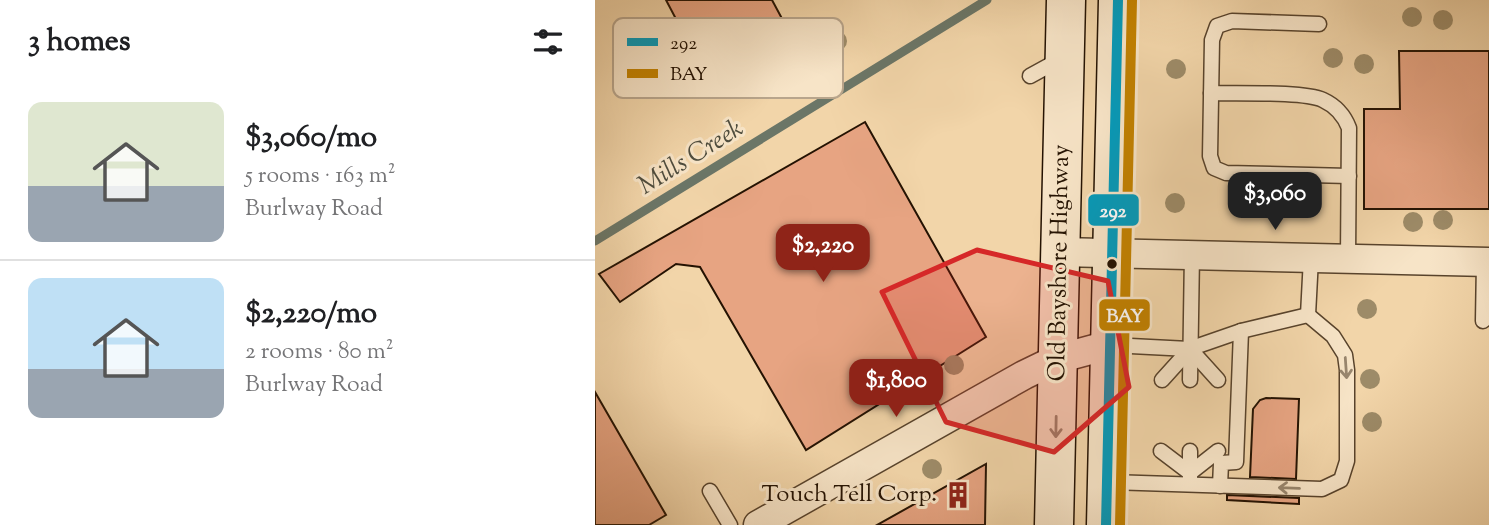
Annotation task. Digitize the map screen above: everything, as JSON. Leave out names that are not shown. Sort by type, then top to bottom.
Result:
[{"type":"main road","name":"Old Bayshore Highway","points":[[1054,525],[1066,0]]},
{"type":"main road","name":"Old Bayshore Highway","points":[[1106,525],[1118,0]]},
{"type":"street","points":[[1060,252],[1487,262]]},
{"type":"street","points":[[758,525],[1024,375],[1057,359],[1109,345]]},
{"type":"lane","points":[[1319,24],[1232,21],[1217,26],[1212,40],[1210,156],[1214,168],[1219,172],[1349,176]]},
{"type":"lane","points":[[1030,76],[1065,57]]},
{"type":"lane","points":[[1211,93],[1315,97],[1336,108],[1345,117],[1349,128],[1348,259]]},
{"type":"lane","points":[[1190,380],[1192,254]]},
{"type":"lane","points":[[1308,315],[1311,258]]},
{"type":"lane","points":[[1483,321],[1487,262]]},
{"type":"lane","points":[[1109,345],[1190,349],[1241,331],[1308,315]]},
{"type":"lane","points":[[1106,481],[1190,479],[1227,486],[1322,489],[1341,480],[1345,471],[1347,409],[1345,355],[1333,336],[1308,315]]},
{"type":"lane","points":[[1227,486],[1221,463],[1236,462],[1241,331]]},
{"type":"lane","points":[[1162,380],[1190,349]]},
{"type":"lane","points":[[1190,349],[1218,380]]},
{"type":"lane","points":[[1161,451],[1190,479]]},
{"type":"lane","points":[[1190,451],[1190,479]]},
{"type":"lane","points":[[1190,479],[1218,451]]},
{"type":"lane","points":[[710,491],[730,525]]},
{"type":"highlighted area","points":[[977,250],[1108,281],[1129,387],[1054,452],[946,422],[882,292]]},
{"type":"building","points":[[666,0],[772,0],[782,18],[675,18]]},
{"type":"building","points":[[1399,51],[1489,51],[1489,209],[1364,209],[1364,109],[1400,109]]},
{"type":"building","points":[[865,122],[986,337],[806,450],[700,267],[676,264],[620,302],[599,274]]},
{"type":"building","points":[[595,392],[666,515],[649,525],[595,525]]},
{"type":"building","points":[[1299,399],[1296,479],[1250,477],[1253,409],[1260,400]]},
{"type":"building","name":"Touch Tell Corp.","points":[[986,464],[985,525],[877,525]]},
{"type":"building","points":[[1227,495],[1299,498],[1299,504],[1227,500]]},
{"type":"waterway","name":"Mills Creek","points":[[843,89],[987,0]]},
{"type":"waterway","name":"Mills Creek","points":[[595,241],[828,98]]},
{"type":"transit line","name":"292","points":[[1106,525],[1118,0]]},
{"type":"transit line","name":"BAY","points":[[1120,525],[1132,0]]},
{"type":"place","name":"Touch Tell Corp.","points":[[958,495]]}]
